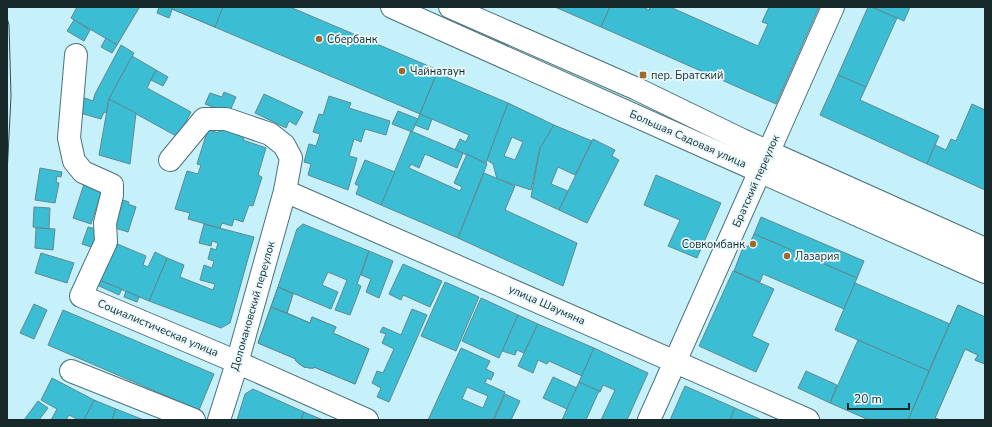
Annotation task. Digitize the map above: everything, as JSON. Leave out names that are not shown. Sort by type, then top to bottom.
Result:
[{"type":"main road","name":"Большая Садовая улица","points":[[392,7],[985,272]]},
{"type":"main road","name":"Большая Садовая улица","points":[[450,7],[637,89],[769,152],[985,249]]},
{"type":"main road","name":"Братский переулок","points":[[649,420],[833,7]]},
{"type":"main road","name":"Социалистическая улица","points":[[76,55],[69,138],[74,161],[83,172],[112,185],[112,195],[105,223],[106,242],[81,296],[367,420]]},
{"type":"main road","name":"Доломановский переулок","points":[[170,160],[204,119],[226,119],[270,134],[284,145],[291,158],[285,191],[237,363],[219,420]]},
{"type":"main road","name":"улица Шаумяна","points":[[285,191],[808,420]]},
{"type":"main road","points":[[71,371],[194,420]]},
{"type":"building","points":[[77,7],[139,8],[117,45],[71,18]]},
{"type":"building","points":[[159,7],[173,7],[169,18],[157,13]]},
{"type":"building","points":[[173,7],[290,7],[438,70],[420,114],[172,9]]},
{"type":"building","points":[[173,7],[223,7],[215,27],[172,9]]},
{"type":"building","points":[[555,7],[610,7],[601,27]]},
{"type":"building","points":[[610,7],[643,7],[649,10],[650,7],[670,7],[758,46],[768,24],[762,22],[769,7],[819,7],[776,104],[601,27]]},
{"type":"building","points":[[868,7],[872,7],[897,18],[866,87],[838,75]]},
{"type":"building","points":[[872,7],[910,7],[904,21]]},
{"type":"building","points":[[74,20],[90,30],[84,41],[67,31]]},
{"type":"building","points":[[106,38],[117,45],[112,53],[101,47]]},
{"type":"building","points":[[121,45],[134,53],[109,99],[106,113],[104,112],[101,119],[77,112],[82,97],[93,101],[95,94]]},
{"type":"building","points":[[132,56],[156,70],[147,88],[191,112],[178,137],[109,99]]},
{"type":"building","points":[[156,70],[168,77],[163,86],[151,80]]},
{"type":"building","points":[[437,73],[508,103],[486,163],[455,150],[460,139],[466,142],[469,135],[420,114]]},
{"type":"building","points":[[838,75],[866,87],[860,100],[939,136],[927,164],[820,115]]},
{"type":"building","points":[[224,92],[236,97],[229,113],[205,104],[210,93],[222,97]]},
{"type":"building","points":[[264,94],[303,112],[296,125],[289,121],[286,128],[255,113]]},
{"type":"building","points":[[329,96],[351,103],[349,108],[390,121],[386,135],[365,129],[361,142],[354,139],[349,156],[357,158],[348,190],[308,175],[311,164],[304,162],[309,144],[316,146],[320,134],[313,132],[319,114],[323,115]]},
{"type":"building","points":[[109,99],[136,113],[130,164],[99,155]]},
{"type":"building","points":[[508,103],[554,125],[540,148],[531,190],[497,179],[493,164],[487,160]],"holes":[[[512,137],[523,142],[515,160],[504,156]]]},
{"type":"building","points":[[972,104],[985,110],[985,190],[927,164],[935,145],[946,150],[951,139],[956,141]]},
{"type":"building","points":[[398,111],[418,119],[412,132],[392,124]]},
{"type":"building","points":[[420,114],[432,119],[428,130],[415,125]]},
{"type":"building","points":[[554,125],[592,141],[575,175],[558,167],[551,184],[568,191],[559,210],[531,197],[540,148]]},
{"type":"building","points":[[220,127],[245,135],[243,140],[266,148],[258,175],[262,177],[253,206],[249,205],[243,222],[234,219],[232,226],[222,223],[220,228],[188,219],[190,213],[175,209],[187,171],[198,174],[201,165],[197,164],[208,129],[218,133]]},
{"type":"building","points":[[411,131],[463,153],[457,168],[425,154],[419,168],[411,164],[409,168],[460,191],[462,187],[454,183],[467,154],[487,164],[458,238],[381,205]]},
{"type":"building","points":[[593,139],[615,150],[612,156],[619,160],[587,223],[559,210]]},
{"type":"building","points":[[365,160],[395,172],[381,205],[356,194],[359,186],[355,184]]},
{"type":"building","points":[[40,168],[62,172],[61,177],[57,176],[56,182],[59,183],[55,203],[35,200]]},
{"type":"building","points":[[484,173],[515,186],[505,210],[577,243],[563,286],[458,238]]},
{"type":"building","points":[[656,175],[721,203],[697,258],[668,246],[680,220],[644,205]]},
{"type":"building","points":[[84,184],[102,190],[91,224],[73,218]]},
{"type":"building","points":[[123,200],[136,207],[128,232],[115,228]]},
{"type":"building","points":[[34,207],[50,208],[49,229],[33,227]]},
{"type":"building","points":[[761,217],[864,261],[857,278],[754,234]]},
{"type":"building","points":[[204,224],[254,237],[230,323],[221,328],[149,301],[167,258],[184,265],[180,277],[213,290],[215,284],[200,280],[204,265],[212,268],[214,261],[208,259],[211,248],[216,250],[218,243],[212,241],[211,246],[199,243]]},
{"type":"building","points":[[303,224],[369,251],[357,284],[361,286],[350,315],[335,310],[347,280],[328,272],[322,285],[338,292],[331,309],[278,287],[297,229]]},
{"type":"building","points":[[88,227],[100,230],[94,248],[82,244]]},
{"type":"building","points":[[36,228],[55,229],[53,250],[35,248]]},
{"type":"building","points":[[754,234],[857,278],[844,309],[763,274],[760,282],[734,271],[744,245],[748,247]]},
{"type":"building","points":[[115,243],[146,256],[143,265],[148,267],[155,252],[167,258],[149,301],[99,280]]},
{"type":"building","points":[[369,251],[393,261],[379,298],[366,292],[371,279],[361,275]]},
{"type":"building","points":[[41,253],[74,263],[67,283],[35,273]]},
{"type":"building","points":[[403,264],[442,281],[430,307],[403,295],[401,300],[389,294]]},
{"type":"building","points":[[733,271],[774,289],[752,336],[769,344],[756,372],[699,346]]},
{"type":"building","points":[[99,280],[122,289],[119,295],[97,285]]},
{"type":"building","points":[[445,282],[479,297],[456,351],[421,336]]},
{"type":"building","points":[[855,283],[950,324],[929,371],[835,330]]},
{"type":"building","points":[[278,287],[293,294],[287,313],[310,323],[312,317],[336,327],[333,333],[369,349],[355,384],[314,367],[304,367],[295,360],[296,359],[258,343]]},
{"type":"building","points":[[278,287],[293,294],[287,313],[271,307]]},
{"type":"building","points":[[126,291],[139,297],[137,302],[124,297]]},
{"type":"building","points":[[481,298],[518,315],[499,358],[462,341]]},
{"type":"building","points":[[34,304],[47,310],[34,339],[20,333]]},
{"type":"building","points":[[958,305],[985,317],[985,364],[975,360],[978,355],[965,349],[935,418],[912,409]]},
{"type":"building","points":[[958,305],[985,317],[985,364],[975,360],[978,355],[965,349],[935,418],[941,420],[908,420]]},
{"type":"building","points":[[271,307],[310,323],[312,317],[336,327],[333,333],[369,349],[355,384],[314,367],[304,367],[295,360],[296,359],[258,343]]},
{"type":"building","points":[[412,309],[427,315],[389,402],[377,397],[381,388],[372,383],[377,371],[383,373],[394,349],[382,343],[386,334],[380,332],[383,327],[401,335]]},
{"type":"building","points":[[63,310],[214,374],[199,410],[48,345]]},
{"type":"building","points":[[518,315],[538,324],[524,353],[517,350],[515,355],[502,351]]},
{"type":"building","points":[[538,324],[594,348],[582,376],[549,361],[547,364],[538,360],[533,373],[518,366]]},
{"type":"building","points":[[858,340],[929,371],[908,420],[869,420],[830,403]]},
{"type":"building","points":[[461,348],[490,361],[486,369],[494,373],[491,380],[487,378],[485,383],[505,392],[493,420],[428,420]],"holes":[[[467,387],[488,396],[483,408],[462,399]]]},
{"type":"building","points":[[594,348],[648,373],[627,420],[601,420],[615,390],[603,385],[600,392],[579,382]]},
{"type":"building","points":[[806,371],[837,385],[830,403],[798,388]]},
{"type":"building","points":[[553,377],[577,388],[567,409],[543,398]]},
{"type":"building","points":[[52,378],[94,400],[84,420],[79,420],[69,415],[66,420],[51,420],[57,409],[41,400]]},
{"type":"building","points":[[579,382],[599,391],[586,420],[562,420]]},
{"type":"building","points":[[685,386],[735,408],[730,420],[670,420]]},
{"type":"building","points":[[253,389],[304,412],[301,420],[237,420],[245,394]]},
{"type":"building","points":[[505,394],[520,401],[511,420],[494,420]]},
{"type":"building","points":[[94,400],[116,409],[112,420],[84,420]]},
{"type":"building","points":[[38,401],[48,408],[39,420],[24,420]]},
{"type":"building","points":[[735,408],[762,420],[730,420]]},
{"type":"building","points":[[116,409],[144,420],[112,420]]},
{"type":"building","points":[[304,412],[323,420],[301,420]]},
{"type":"tram line","points":[[7,18],[9,25],[11,96],[7,175]]},
{"type":"place","name":"Сбербанк","points":[[319,39]]},
{"type":"place","name":"Чайнатаун","points":[[402,71]]},
{"type":"place","name":"пер. Братский","points":[[643,75]]},
{"type":"place","name":"Совкомбанк","points":[[753,244]]},
{"type":"place","name":"Лазария","points":[[787,256]]}]
